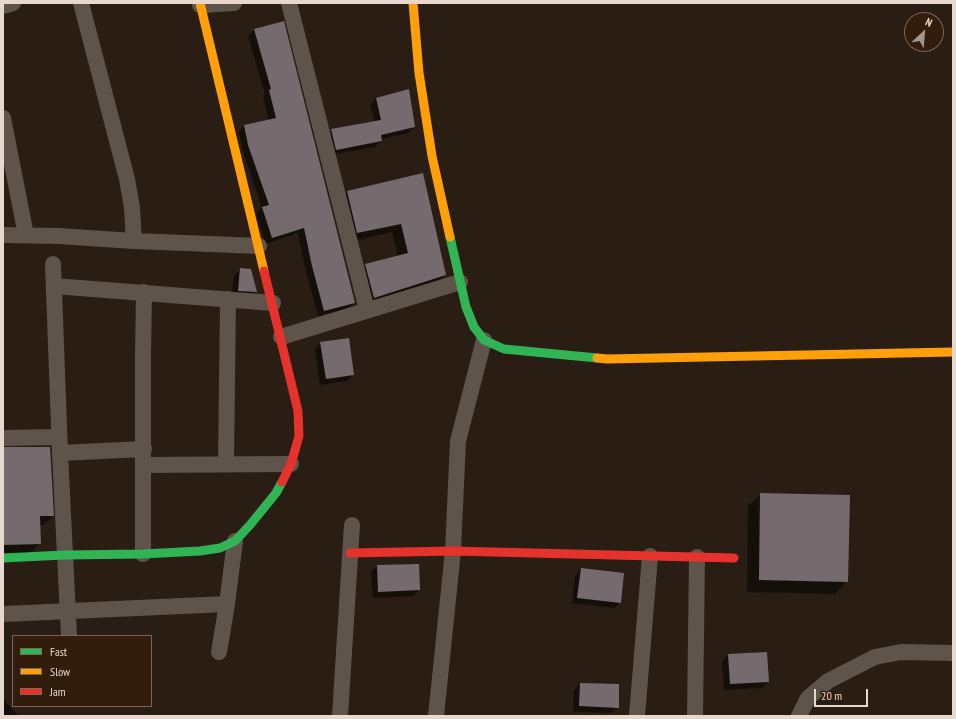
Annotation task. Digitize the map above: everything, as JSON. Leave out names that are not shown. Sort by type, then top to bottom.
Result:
[{"type":"street","points":[[3,6],[13,3]]},
{"type":"street","points":[[81,3],[127,179],[132,208],[134,241]]},
{"type":"street","points":[[3,558],[64,555],[143,554],[200,551],[220,548],[235,541],[250,525],[276,494],[291,464],[299,436],[298,411],[200,4],[234,3]]},
{"type":"street","points":[[289,3],[367,310]]},
{"type":"street","points":[[413,3],[419,73],[432,156],[466,307],[474,327],[484,340],[504,349],[607,359],[953,352]]},
{"type":"street","points":[[3,118],[26,235]]},
{"type":"street","points":[[3,235],[89,237],[134,241],[259,246]]},
{"type":"street","points":[[53,264],[64,555],[69,635]]},
{"type":"street","points":[[281,337],[460,282]]},
{"type":"street","points":[[54,286],[273,303]]},
{"type":"street","points":[[143,554],[144,292]]},
{"type":"street","points":[[226,464],[228,299]]},
{"type":"street","points":[[436,716],[453,552],[458,441],[484,340]]},
{"type":"street","points":[[3,438],[59,437]]},
{"type":"street","points":[[60,453],[144,457],[226,464],[291,464]]},
{"type":"street","points":[[340,716],[352,525]]},
{"type":"street","points":[[219,652],[235,541]]},
{"type":"street","points":[[350,552],[453,552],[734,558]]},
{"type":"street","points":[[637,716],[650,556]]},
{"type":"street","points":[[695,716],[697,557]]},
{"type":"street","points":[[3,614],[227,604]]},
{"type":"street","points":[[799,716],[808,698],[828,681],[875,657],[901,652],[953,653]]},
{"type":"building","points":[[284,21],[355,303],[324,311],[304,228],[272,238],[262,207],[269,205],[248,145],[244,125],[276,118],[269,90],[271,89],[254,29]]},
{"type":"building","points":[[409,89],[415,127],[381,135],[382,141],[336,150],[331,129],[381,120],[376,98]]},
{"type":"building","points":[[423,173],[446,275],[374,298],[365,264],[408,253],[401,224],[357,233],[347,191]]},
{"type":"building","points":[[240,268],[251,269],[257,292],[238,291]]},
{"type":"building","points":[[349,338],[354,375],[326,379],[320,342]]},
{"type":"building","points":[[3,447],[50,447],[54,516],[40,516],[41,544],[3,545]]},
{"type":"building","points":[[760,493],[850,495],[848,582],[759,580]]},
{"type":"building","points":[[419,564],[420,590],[378,592],[377,565]]},
{"type":"building","points":[[581,568],[624,573],[621,603],[577,598]]},
{"type":"building","points":[[767,652],[769,682],[730,684],[728,654]]},
{"type":"building","points":[[580,683],[619,684],[619,708],[579,706]]},
{"type":"traffic: fast","points":[[450,237],[466,307],[474,327],[484,340],[504,349],[597,358]]},
{"type":"traffic: fast","points":[[3,558],[64,555],[143,554],[200,551],[220,548],[235,541],[276,493],[282,482]]},
{"type":"traffic: slow","points":[[200,3],[264,271]]},
{"type":"traffic: slow","points":[[413,3],[419,73],[432,156],[450,237]]},
{"type":"traffic: slow","points":[[597,358],[953,352]]},
{"type":"traffic: jam","points":[[264,271],[298,411],[299,436],[291,464],[282,482]]},
{"type":"traffic: jam","points":[[350,553],[453,551],[734,558]]}]
